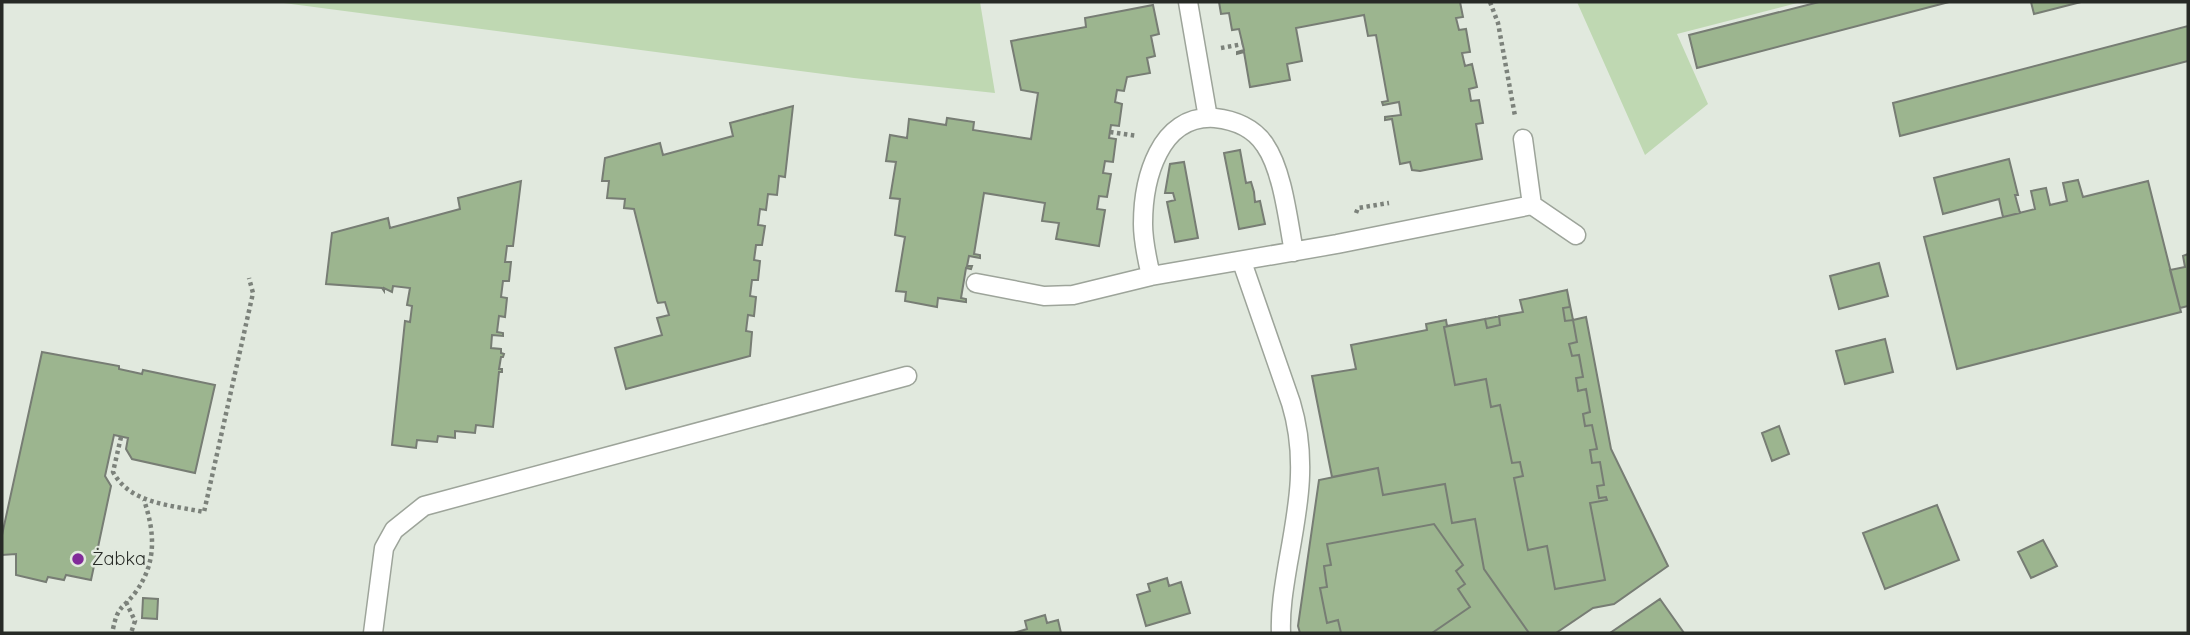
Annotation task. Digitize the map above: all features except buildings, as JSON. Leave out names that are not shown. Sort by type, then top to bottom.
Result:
[{"type":"lane","points":[[1188,2],[1208,118]]},
{"type":"lane","points":[[1151,276],[1143,222],[1156,153],[1170,135],[1188,124],[1208,118],[1228,119],[1254,132],[1266,145],[1276,171],[1294,252]]},
{"type":"lane","points":[[1523,139],[1532,205]]},
{"type":"lane","points":[[976,283],[1044,296],[1073,295],[1151,276],[1242,262],[1532,205],[1576,235]]},
{"type":"lane","points":[[1242,262],[1297,425],[1301,453],[1295,522],[1283,598],[1282,633]]},
{"type":"lane","points":[[373,633],[384,548],[394,530],[424,506],[907,376]]},
{"type":"path","points":[[1490,2],[1498,23],[1519,137],[1523,139]]},
{"type":"path","points":[[1110,132],[1144,138]]},
{"type":"path","points":[[121,437],[113,472],[119,484],[131,494],[144,499],[204,512],[253,293],[249,278]]},
{"type":"path","points":[[113,629],[116,612],[134,594],[148,571],[153,533],[144,499]]},
{"type":"path","points":[[126,602],[135,621],[131,633]]},
{"type":"green space","points":[[276,2],[980,2],[995,93],[854,78]]},
{"type":"green space","points":[[1577,2],[1801,2],[1677,34],[1708,104],[1645,155]]},
{"type":"place","name":"Żabka","points":[[78,559]]}]
